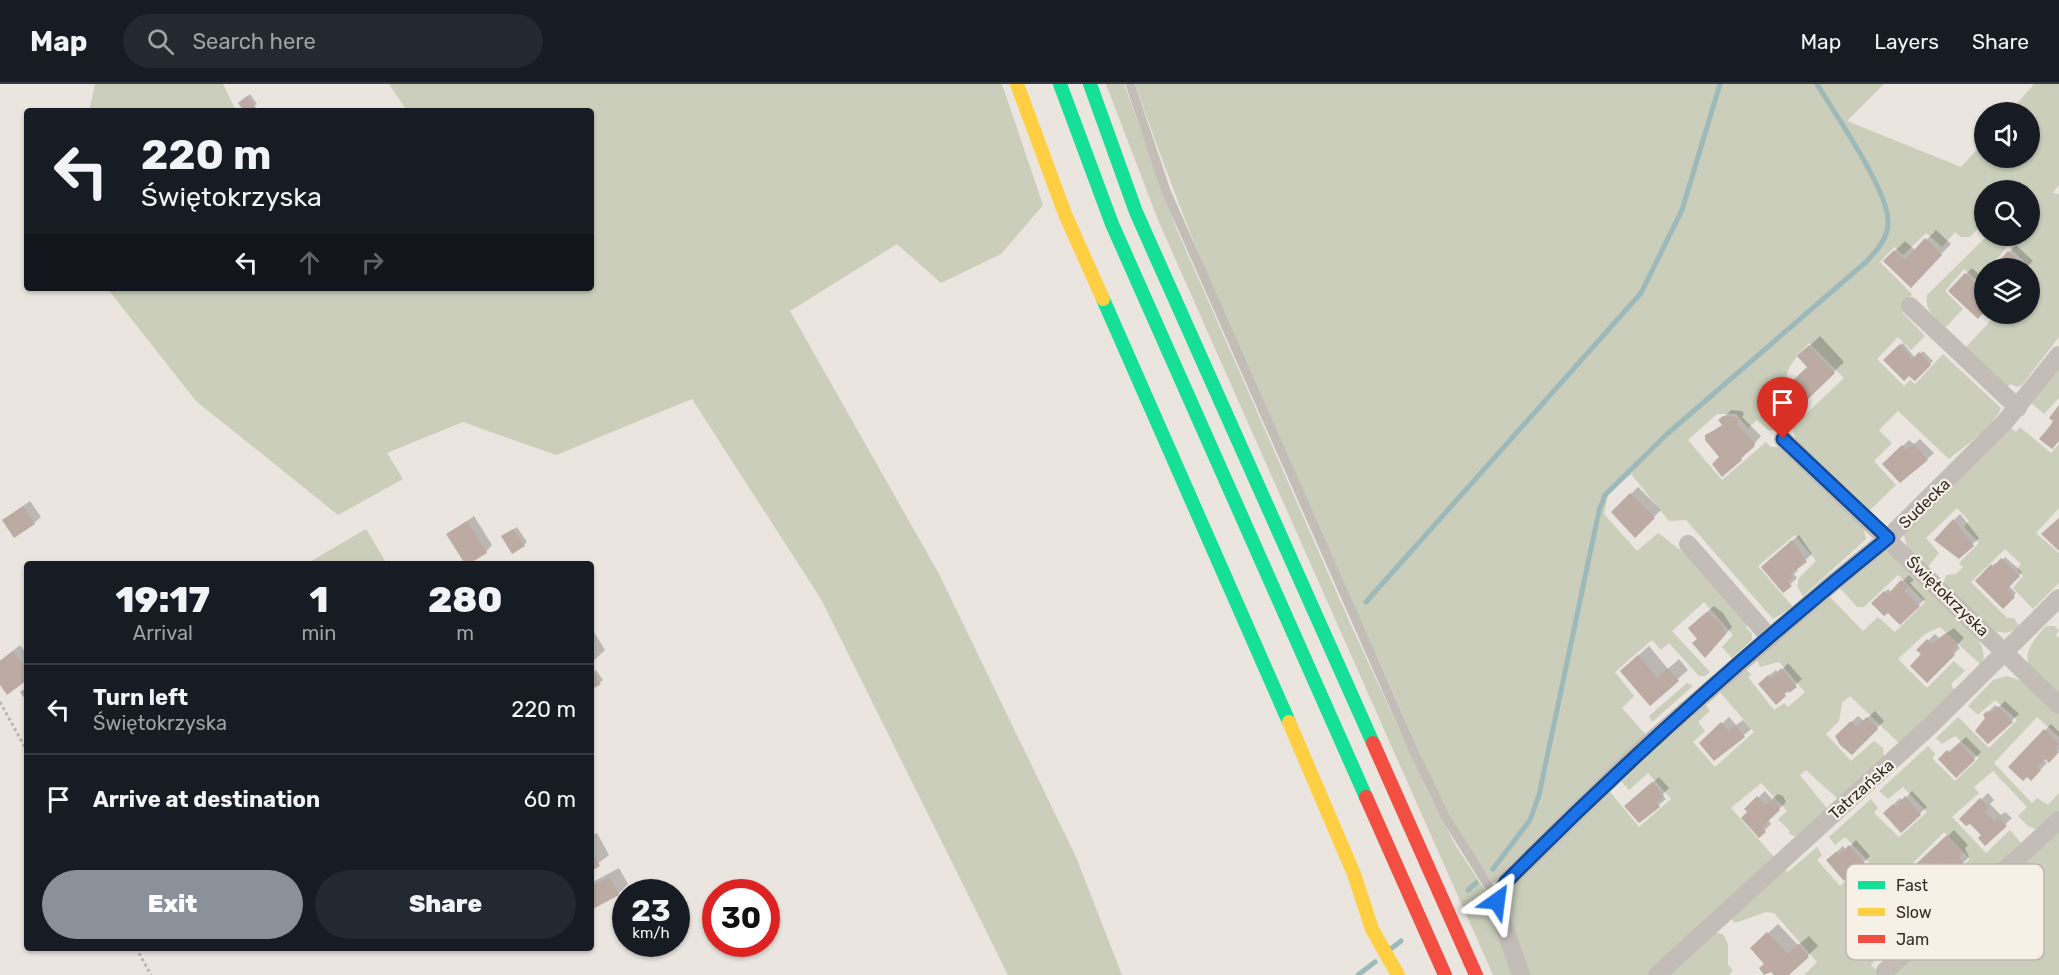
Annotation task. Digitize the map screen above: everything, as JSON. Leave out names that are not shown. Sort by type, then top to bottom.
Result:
[{"type":"main road","points":[[1017,84],[1065,214],[1260,652],[1354,874],[1372,929],[1398,975]]},
{"type":"main road","points":[[1060,84],[1113,224],[1445,975]]},
{"type":"main road","points":[[1090,84],[1136,212],[1476,975]]},
{"type":"street","points":[[1910,306],[2018,408]]},
{"type":"street","name":"Sudecka","points":[[1497,901],[1506,882],[1588,800],[1770,638],[1888,538],[2018,408],[2059,355]]},
{"type":"street","name":"Świętokrzyska","points":[[1783,439],[2059,705]]},
{"type":"street","points":[[1688,544],[1770,638]]},
{"type":"street","name":"Tatrzańska","points":[[1657,975],[1930,726],[2059,598]]},
{"type":"street","points":[[2011,864],[2059,820]]},
{"type":"street","points":[[1497,901],[1506,936],[1521,975]]},
{"type":"street","points":[[1885,971],[1898,960]]},
{"type":"lane","points":[[1130,84],[1166,190],[1416,756],[1446,818],[1497,901]]},
{"type":"path","points":[[0,702],[24,746]]},
{"type":"path","points":[[138,951],[151,975]]},
{"type":"green space","points":[[95,84],[223,84],[235,108],[90,108]]},
{"type":"green space","points":[[389,84],[1002,84],[1043,205],[1001,254],[941,283],[897,244],[790,311],[939,574],[1076,857],[1122,975],[1008,975],[821,599],[692,399],[556,455],[463,422],[387,453],[403,479],[338,515],[196,401],[109,291],[594,291],[594,108],[405,108]]},
{"type":"green space","points":[[1106,84],[1124,84],[1177,230],[1350,623],[1431,798],[1456,846],[1488,895],[1518,975],[1493,975],[1158,220]]},
{"type":"green space","points":[[1135,84],[1884,84],[1847,121],[1961,167],[1974,153],[1974,168],[2040,168],[2040,102],[2019,102],[2034,84],[2059,84],[2059,185],[2053,193],[2059,194],[2059,337],[2022,385],[2017,387],[2011,384],[2006,387],[1966,347],[1988,324],[2040,324],[2040,258],[2020,258],[2008,246],[2040,246],[2040,180],[1974,180],[1974,233],[1970,237],[1961,237],[1955,232],[1942,247],[1926,233],[1903,255],[1894,247],[1880,262],[1912,294],[1902,312],[1925,336],[1911,350],[1898,337],[1877,359],[1904,386],[1910,380],[1915,384],[1943,354],[2001,408],[1997,416],[1978,436],[1949,459],[1898,411],[1879,430],[1892,443],[1874,461],[1896,485],[1869,511],[1796,441],[1792,427],[1844,378],[1809,343],[1790,367],[1783,389],[1783,398],[1766,404],[1757,412],[1774,430],[1769,431],[1757,420],[1748,428],[1736,414],[1717,414],[1688,440],[1722,480],[1766,442],[1771,447],[1779,447],[1862,523],[1866,539],[1803,596],[1797,586],[1799,578],[1816,561],[1795,535],[1758,566],[1793,607],[1773,619],[1686,520],[1669,521],[1631,474],[1608,495],[1604,514],[1637,551],[1658,533],[1697,563],[1750,622],[1746,627],[1752,634],[1752,640],[1732,658],[1722,647],[1733,635],[1704,602],[1672,631],[1710,672],[1705,676],[1699,676],[1669,643],[1661,650],[1652,640],[1615,672],[1634,696],[1622,708],[1646,735],[1501,879],[1493,883],[1458,830],[1429,773],[1248,374],[1161,157]]},
{"type":"green space","points":[[1977,246],[2008,246],[1998,258],[1974,258],[1974,278],[1964,269],[1945,291],[1963,309],[1946,327],[1929,310],[1927,295]]},
{"type":"green space","points":[[2059,367],[2059,398],[2044,414],[2030,402]]},
{"type":"green space","points":[[2010,427],[2016,432],[2020,427],[2051,453],[2059,444],[2059,508],[2036,533],[2059,553],[2059,583],[2033,609],[2013,588],[2023,576],[2017,569],[2021,564],[2005,549],[1971,582],[2007,618],[2014,618],[2019,626],[2005,633],[1995,631],[1943,584],[1946,575],[1956,574],[1963,567],[1959,563],[1979,543],[1964,527],[1969,521],[1957,508],[1926,538],[1939,553],[1927,568],[1908,550],[1904,535],[1909,527]]},
{"type":"green space","points":[[366,529],[385,561],[311,561]]},
{"type":"green space","points":[[1887,552],[1895,555],[1973,631],[1982,648],[1982,666],[1940,627],[1925,634],[1898,659],[1927,688],[1954,661],[1965,671],[1951,684],[1955,692],[1900,744],[1850,696],[1842,703],[1839,721],[1826,734],[1851,761],[1874,741],[1883,748],[1884,758],[1839,800],[1806,770],[1800,775],[1828,810],[1798,838],[1788,833],[1790,831],[1778,819],[1787,811],[1761,783],[1731,808],[1775,858],[1648,975],[1526,975],[1503,894],[1606,787],[1639,827],[1671,799],[1648,773],[1629,790],[1619,779],[1705,704],[1710,711],[1698,722],[1705,731],[1693,742],[1715,767],[1754,732],[1720,692],[1746,670],[1751,674],[1748,677],[1774,710],[1784,703],[1788,707],[1805,692],[1779,662],[1760,667],[1757,660],[1829,596],[1863,631],[1878,617],[1895,632],[1925,602],[1898,575],[1864,607],[1857,607],[1839,587],[1879,553]]},
{"type":"green space","points":[[2046,626],[2054,626],[2059,630],[2056,635],[2059,638],[2059,699],[2033,673],[2029,665],[2030,649]]},
{"type":"green space","points":[[2007,676],[2025,682],[2059,714],[2059,737],[2037,717],[1994,763],[2032,803],[2037,798],[2048,805],[2059,793],[2059,811],[2039,830],[2028,826],[2018,816],[2027,807],[1993,771],[1974,787],[1979,793],[1952,817],[1986,853],[2010,830],[2021,843],[2021,847],[2001,864],[1965,864],[1970,859],[1944,832],[1912,864],[1867,864],[1869,862],[1845,837],[1835,845],[1829,837],[1871,799],[1878,808],[1874,813],[1899,837],[1927,812],[1903,787],[1888,799],[1879,791],[1928,746],[1935,754],[1932,758],[1955,781],[1979,758],[1955,736],[1942,744],[1936,738],[1958,717],[1989,748],[2017,720],[1995,700],[1978,715],[1968,706],[1993,680]]},
{"type":"green space","points":[[1687,683],[1693,686],[1652,722],[1649,716]]},
{"type":"green space","points":[[2059,826],[2059,975],[1891,975],[1908,960],[2044,960],[2044,864],[2016,864]]},
{"type":"green space","points":[[1817,847],[1822,855],[1817,860],[1840,886],[1846,881],[1846,960],[1872,960],[1874,962],[1871,965],[1881,975],[1804,975],[1817,962],[1774,913],[1766,912],[1735,923],[1729,916],[1784,869],[1788,872]]},
{"type":"green space","points":[[1712,932],[1723,934],[1728,944],[1728,965],[1733,970],[1729,975],[1664,975]]},
{"type":"building","points":[[247,96],[256,108],[242,108],[238,103]]},
{"type":"building","points":[[1925,238],[1942,255],[1911,288],[1883,261],[1894,250],[1905,260]]},
{"type":"building","points":[[2008,251],[2016,258],[2002,258]]},
{"type":"building","points":[[1965,273],[1974,282],[1974,315],[1948,291]]},
{"type":"building","points":[[1900,344],[1912,359],[1919,352],[1931,365],[1915,381],[1909,376],[1904,381],[1883,360]]},
{"type":"building","points":[[1809,345],[1835,373],[1803,404],[1786,387],[1807,367],[1797,356]]},
{"type":"building","points":[[2059,405],[2059,441],[2052,449],[2039,439],[2053,421],[2049,418]]},
{"type":"building","points":[[1723,416],[1735,417],[1739,422],[1736,424],[1755,443],[1754,447],[1741,458],[1742,460],[1722,477],[1712,464],[1719,457],[1705,440],[1705,435],[1723,426],[1718,420]]},
{"type":"building","points":[[1913,444],[1928,460],[1900,483],[1882,464],[1902,445],[1906,450]]},
{"type":"building","points":[[1630,493],[1655,518],[1635,538],[1611,512]]},
{"type":"building","points":[[23,506],[35,524],[14,538],[2,520]]},
{"type":"building","points":[[2059,518],[2059,551],[2041,534]]},
{"type":"building","points":[[1953,519],[1974,546],[1959,559],[1934,540]]},
{"type":"building","points":[[467,521],[487,553],[474,561],[463,561],[446,534]]},
{"type":"building","points":[[513,529],[525,546],[512,554],[501,536]]},
{"type":"building","points":[[1792,540],[1807,562],[1790,574],[1793,577],[1788,582],[1792,586],[1783,593],[1761,567]]},
{"type":"building","points":[[2001,558],[2020,576],[2007,589],[2015,597],[2003,609],[1975,581],[1991,564],[1993,567]]},
{"type":"building","points":[[1901,580],[1908,587],[1904,591],[1920,606],[1900,625],[1888,613],[1884,616],[1871,603],[1884,591],[1888,594]]},
{"type":"building","points":[[1707,612],[1720,623],[1726,634],[1705,658],[1692,643],[1697,639],[1688,628]]},
{"type":"building","points":[[1946,633],[1958,645],[1952,652],[1955,655],[1927,683],[1910,666],[1921,654],[1916,650],[1927,639],[1932,644]]},
{"type":"building","points":[[13,651],[24,665],[24,682],[7,695],[0,685],[0,661]]},
{"type":"building","points":[[1638,655],[1657,678],[1668,668],[1679,681],[1650,706],[1620,671]]},
{"type":"building","points":[[1781,668],[1797,687],[1789,693],[1787,691],[1784,693],[1786,696],[1776,705],[1758,684],[1768,675],[1772,679]]},
{"type":"building","points":[[594,674],[601,684],[594,688]]},
{"type":"building","points":[[1998,706],[2013,722],[1988,744],[1975,731],[1985,718],[1983,715],[1987,711],[1990,713]]},
{"type":"building","points":[[1867,717],[1878,729],[1852,755],[1840,745],[1835,736],[1851,721],[1856,727]]},
{"type":"building","points":[[1721,722],[1729,731],[1735,725],[1745,737],[1714,761],[1699,743]]},
{"type":"building","points":[[2044,729],[2059,744],[2055,748],[2059,752],[2049,763],[2045,759],[2037,767],[2041,770],[2031,781],[2027,777],[2023,781],[2008,767]]},
{"type":"building","points":[[1959,743],[1975,760],[1956,778],[1938,759],[1947,750],[1950,753]]},
{"type":"building","points":[[1652,782],[1664,796],[1656,802],[1660,807],[1639,823],[1624,806]]},
{"type":"building","points":[[1757,796],[1765,805],[1770,800],[1776,800],[1780,810],[1762,827],[1766,832],[1759,838],[1741,818],[1747,812],[1744,809]]},
{"type":"building","points":[[1905,796],[1921,815],[1901,833],[1883,813],[1893,804],[1896,807]]},
{"type":"building","points":[[1980,798],[1989,807],[1985,812],[1994,821],[1998,817],[2007,826],[1985,846],[1978,838],[1981,835],[1970,824],[1966,826],[1959,819]]},
{"type":"building","points":[[1947,835],[1963,853],[1959,856],[1963,864],[1917,863]]},
{"type":"building","points":[[1849,845],[1865,864],[1846,864],[1844,881],[1826,860],[1836,852],[1839,855]]},
{"type":"building","points":[[594,856],[600,866],[594,869]]},
{"type":"building","points":[[609,877],[612,882],[612,899],[594,908],[594,885]]},
{"type":"building","points":[[1767,932],[1788,954],[1798,944],[1809,957],[1789,975],[1774,975],[1771,972],[1764,975],[1759,968],[1764,964],[1750,948]]},
{"type":"waterway","points":[[1366,602],[1641,293],[1682,210],[1720,84]]},
{"type":"waterway","points":[[1493,869],[1530,820],[1539,795],[1599,511],[1605,495],[1667,434],[1866,262],[1886,234],[1888,223],[1880,192],[1860,153],[1817,84]]},
{"type":"waterway","points":[[1468,890],[1476,883]]},
{"type":"waterway","points":[[1392,948],[1401,941]]},
{"type":"waterway","points":[[1358,975],[1375,962]]},
{"type":"traffic: fast","points":[[1060,84],[1112,224],[1366,797]]},
{"type":"traffic: fast","points":[[1090,84],[1136,212],[1373,743]]},
{"type":"traffic: fast","points":[[1103,299],[1289,722]]},
{"type":"traffic: slow","points":[[1017,84],[1065,214],[1103,299]]},
{"type":"traffic: slow","points":[[1289,722],[1354,874],[1372,929],[1398,975]]},
{"type":"traffic: jam","points":[[1373,743],[1476,975]]},
{"type":"traffic: jam","points":[[1366,797],[1445,975]]},
{"type":"route","points":[[1497,901],[1506,882],[1637,753],[1828,586],[1888,538],[1783,439]]}]
